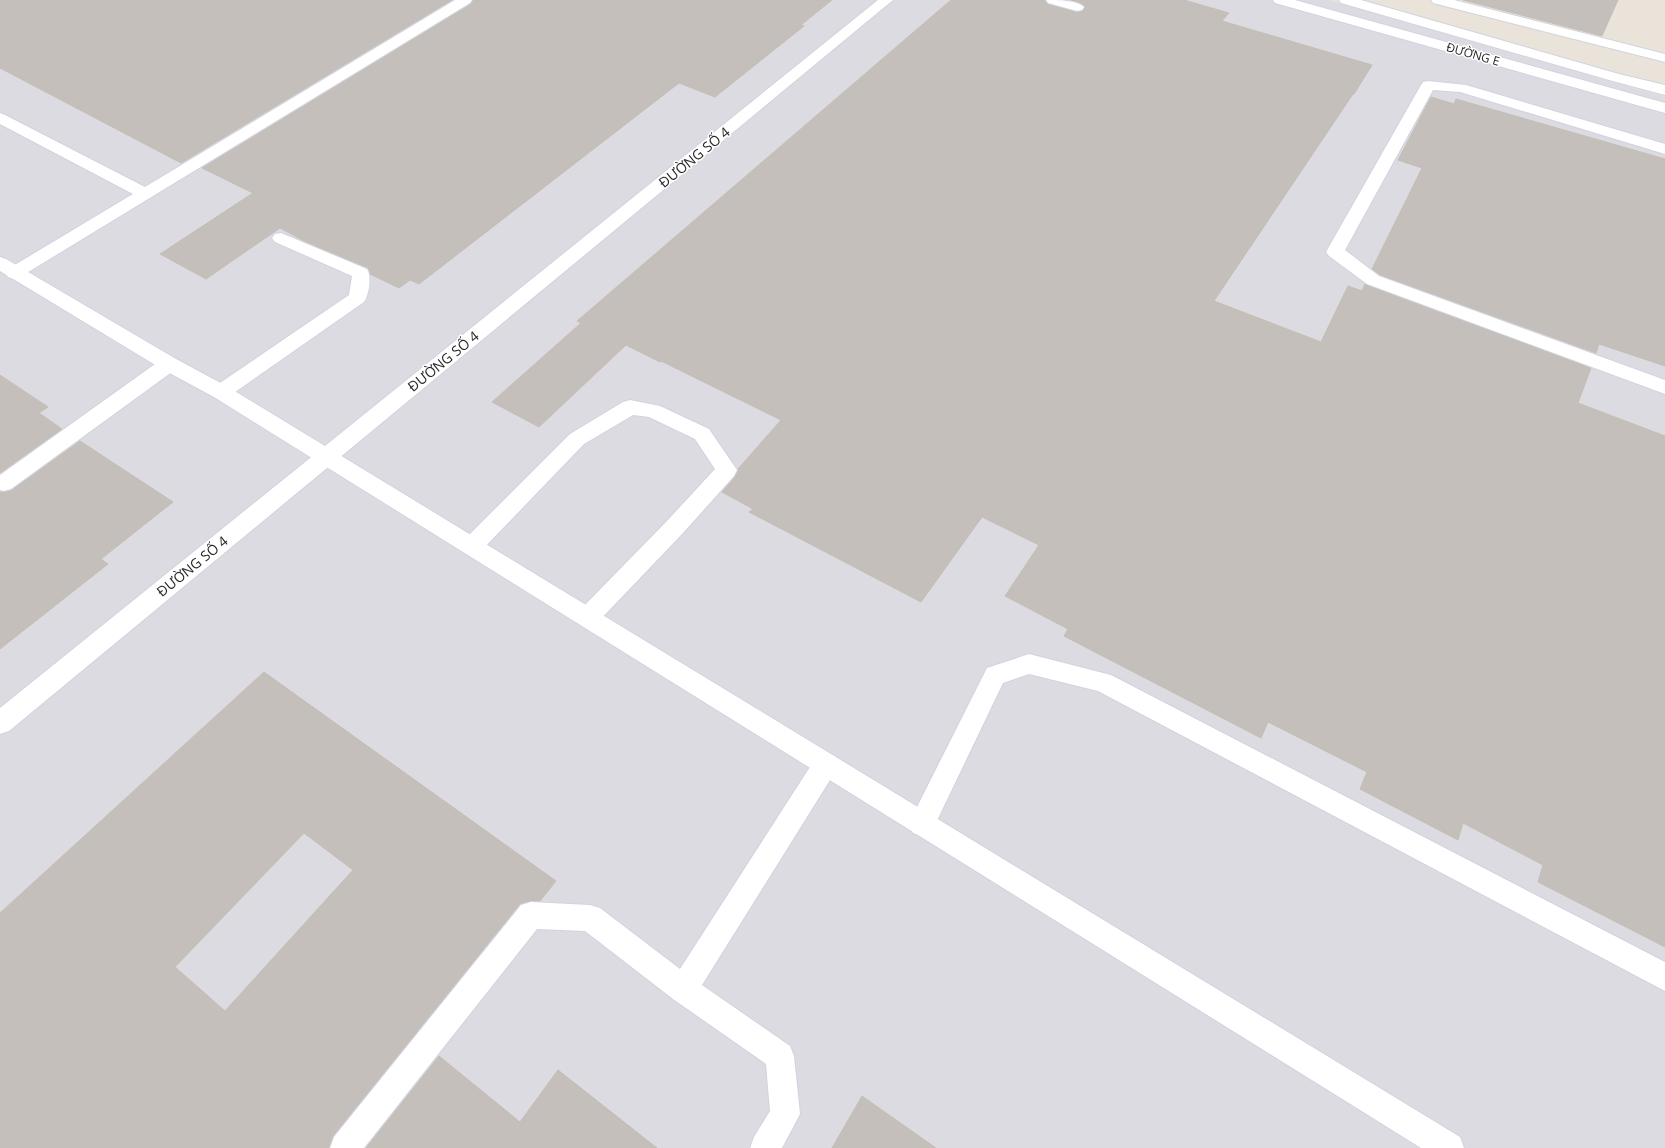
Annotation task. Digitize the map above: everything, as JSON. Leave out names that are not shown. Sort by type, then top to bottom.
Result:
[{"type":"street","points":[[7,268],[144,193],[465,0]]},
{"type":"street","name":"ĐƯỜNG SỐ 4","points":[[0,722],[886,0]]},
{"type":"street","points":[[1053,0],[1077,7]]},
{"type":"street","name":"ĐƯỜNG E","points":[[1280,0],[1665,108]]},
{"type":"street","points":[[1346,0],[1665,90]]},
{"type":"street","points":[[1438,0],[1665,58]]},
{"type":"street","points":[[1665,149],[1461,88],[1428,85],[1335,252],[1373,280],[1665,387]]},
{"type":"street","points":[[0,118],[144,193]]},
{"type":"street","points":[[221,392],[358,298],[361,273],[281,238]]},
{"type":"street","points":[[7,268],[169,364],[221,392],[1450,1148]]},
{"type":"street","points":[[4,483],[169,364]]},
{"type":"street","points":[[472,546],[577,439],[630,407],[653,411],[702,434],[727,470],[675,527],[588,617]]},
{"type":"street","points":[[922,824],[994,674],[1029,664],[1103,682],[1665,977]]},
{"type":"street","points":[[683,989],[826,764]]},
{"type":"street","points":[[345,1148],[531,915],[590,918],[683,989],[780,1056],[785,1114],[765,1148]]},
{"type":"shaded area","points":[[0,0],[1328,0],[1665,97],[1665,1148],[0,1148]]},
{"type":"building","points":[[0,0],[452,0],[181,163],[0,68]]},
{"type":"building","points":[[473,0],[832,0],[801,25],[804,26],[715,97],[679,83],[419,284],[410,280],[399,288],[370,274],[368,268],[310,244],[280,228],[206,279],[160,254],[253,193],[202,168],[471,4]]},
{"type":"building","points":[[951,0],[1045,0],[1048,4],[1077,12],[1083,11],[1085,7],[1081,3],[1071,0],[1184,0],[1229,13],[1222,21],[1372,65],[1214,301],[1321,342],[1348,286],[1362,291],[1365,284],[1591,368],[1578,403],[1665,436],[1665,947],[1538,882],[1543,865],[1463,823],[1458,840],[1360,789],[1367,772],[1268,722],[1261,738],[1064,636],[1068,629],[1005,596],[1039,545],[982,517],[921,602],[749,512],[753,509],[722,492],[735,477],[738,469],[781,420],[661,361],[660,362],[626,345],[539,427],[492,402],[581,323],[577,321]]},
{"type":"building","points":[[1463,0],[1618,0],[1602,36]]},
{"type":"building","points":[[1431,97],[1454,104],[1456,99],[1665,159],[1665,366],[1599,344],[1596,353],[1380,275],[1372,269],[1422,168],[1398,160]]},
{"type":"building","points":[[0,375],[48,407],[39,413],[62,429],[0,473]]},
{"type":"building","points":[[80,441],[173,502],[101,559],[108,564],[0,649],[0,492],[12,490]]},
{"type":"building","points":[[264,672],[556,881],[540,901],[531,901],[520,904],[333,1136],[329,1148],[0,1148],[0,913]],"holes":[[[304,833],[353,870],[225,1011],[175,967]]]},
{"type":"building","points":[[439,1056],[520,1122],[558,1070],[657,1148],[366,1148]]},
{"type":"building","points":[[862,1096],[936,1148],[832,1148]]}]
